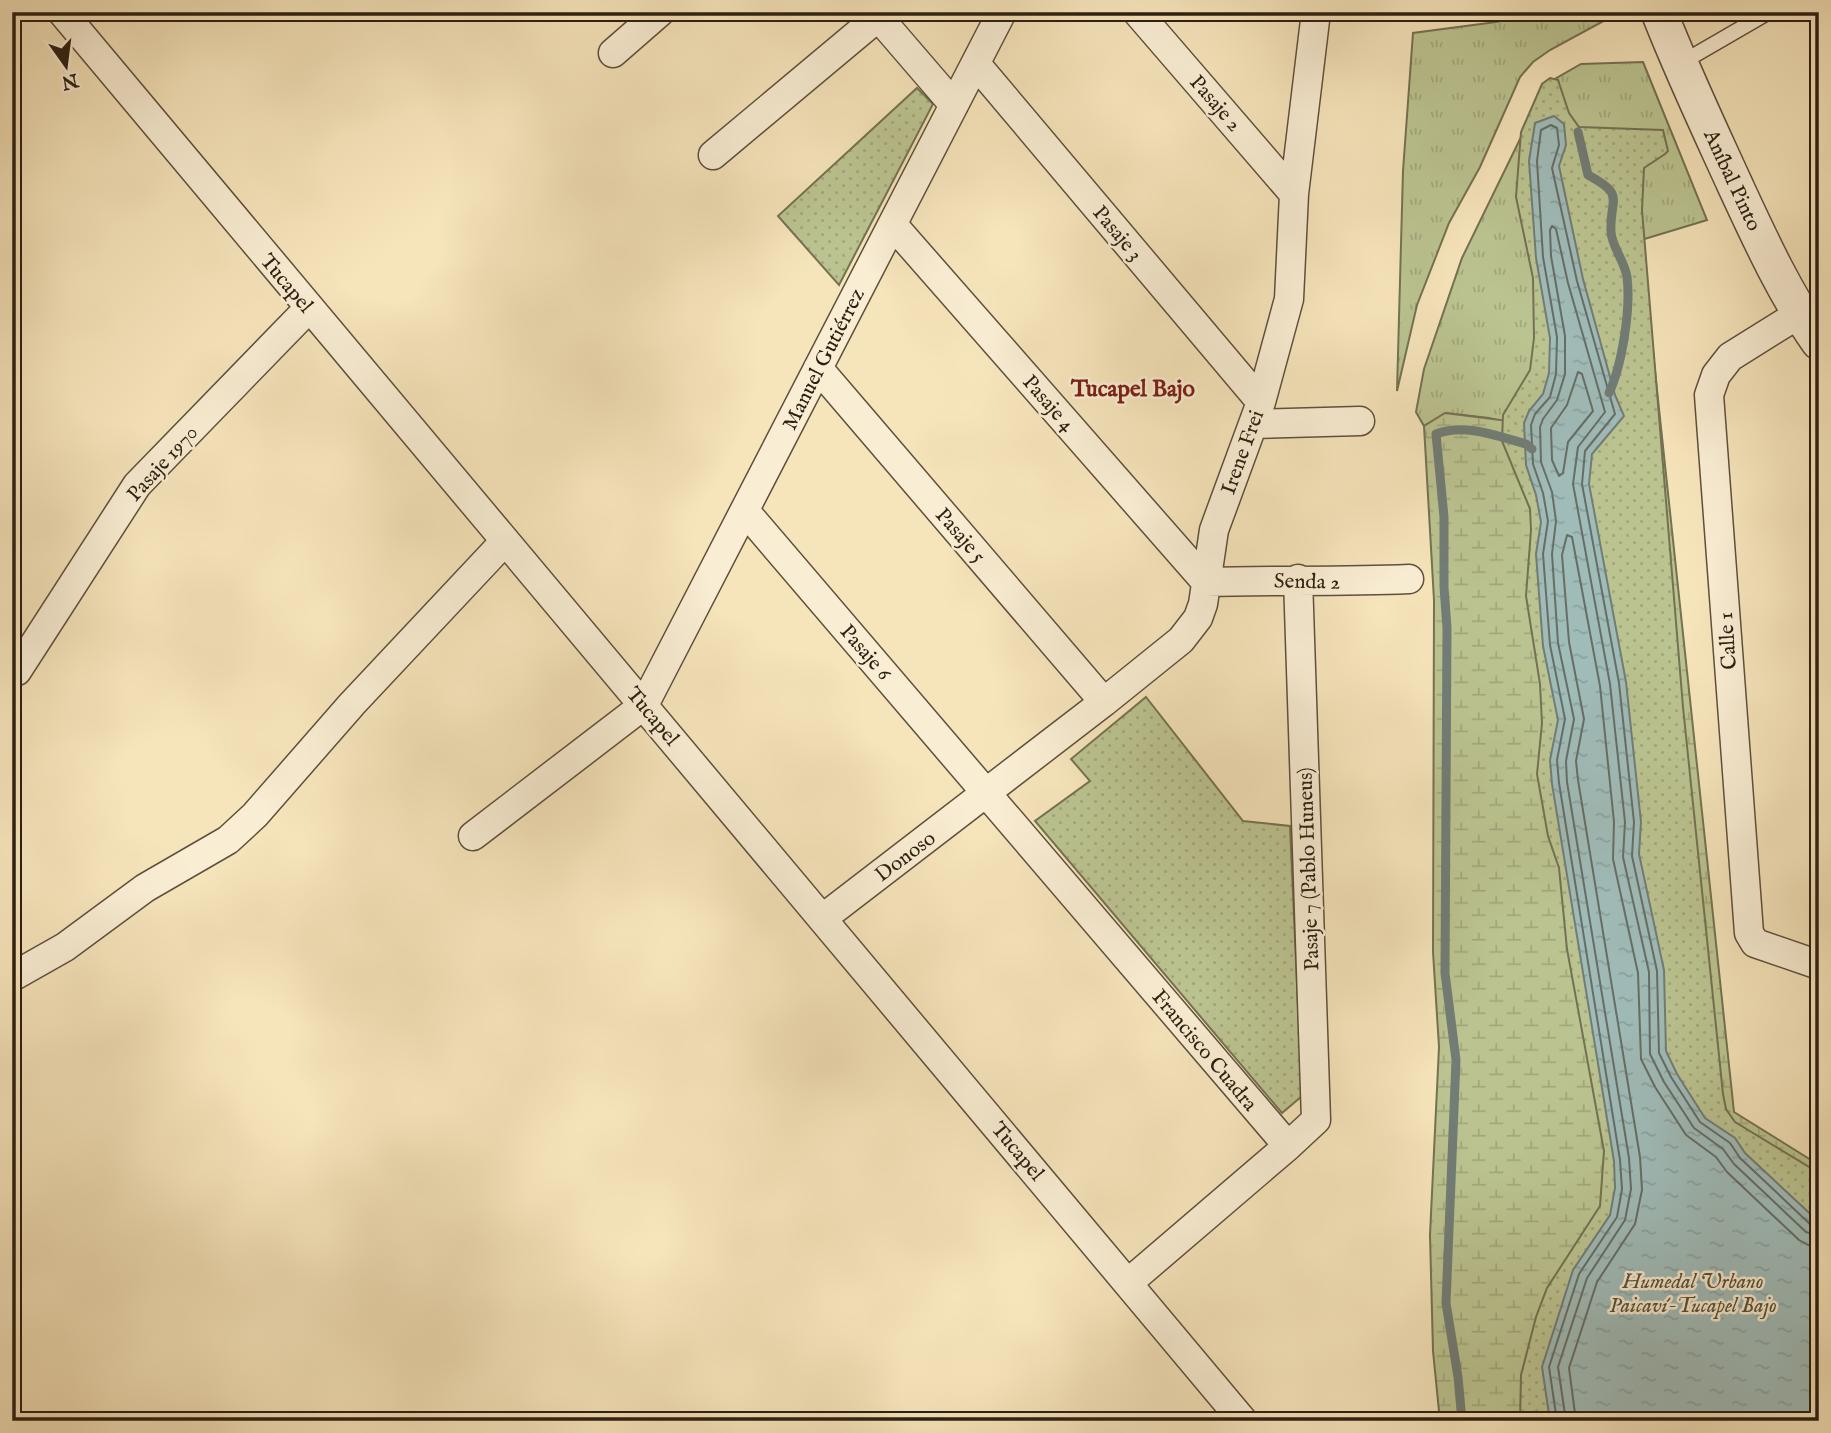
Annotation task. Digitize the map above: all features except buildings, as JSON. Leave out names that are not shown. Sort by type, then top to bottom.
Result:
[{"type":"street","name":"Tucapel","points":[[62,12],[1244,1421]]},
{"type":"street","points":[[613,53],[660,12]]},
{"type":"street","name":"Manuel Gutiérrez","points":[[644,705],[1002,12]]},
{"type":"street","name":"Pasaje 2","points":[[1138,12],[1294,194]]},
{"type":"street","name":"Irene Frei","points":[[987,793],[1181,639],[1192,628],[1203,604],[1214,530],[1257,413],[1289,299],[1294,194],[1316,12]]},
{"type":"street","name":"Aníbal Pinto","points":[[1658,12],[1760,238],[1799,314],[1819,342]]},
{"type":"street","points":[[713,155],[876,14],[954,105]]},
{"type":"street","name":"Pasaje 3","points":[[976,64],[1257,413]]},
{"type":"street","name":"Pasaje 4","points":[[893,225],[1206,582]]},
{"type":"street","name":"Pasaje 1970","points":[[18,671],[137,485],[309,309]]},
{"type":"street","name":"Calle 1","points":[[1799,314],[1730,358],[1716,374],[1709,395],[1749,933],[1755,943],[1819,965]]},
{"type":"street","name":"Pasaje 5","points":[[818,368],[1104,702]]},
{"type":"street","points":[[1257,413],[1360,421]]},
{"type":"street","name":"Pasaje 6","points":[[745,511],[987,793]]},
{"type":"street","points":[[12,977],[65,947],[145,888],[228,840],[255,816],[352,704],[505,541]]},
{"type":"street","name":"Senda 2","points":[[1206,582],[1298,579],[1353,582],[1409,579]]},
{"type":"street","name":"Pasaje 7 (Pablo Huneus)","points":[[1288,1146],[1316,1120],[1298,579]]},
{"type":"street","points":[[473,836],[644,705]]},
{"type":"street","name":"Donoso","points":[[823,918],[987,793]]},
{"type":"street","name":"Francisco Cuadra","points":[[987,793],[1288,1146]]},
{"type":"street","points":[[1128,1283],[1288,1146]]},
{"type":"lane","points":[[1680,64],[1769,12]]},
{"type":"green space","points":[[1539,12],[1620,12],[1550,50],[1533,62],[1520,77],[1480,167],[1449,223],[1417,305],[1397,391],[1403,171],[1413,33],[1496,22]]},
{"type":"green space","points":[[1643,62],[1707,220],[1641,240],[1580,440],[1489,418],[1446,413],[1424,426],[1416,412],[1424,369],[1462,258],[1522,135],[1553,80],[1581,64]]},
{"type":"green space","name":"Humedal Urbano Paicaví-Tucapel Bajo","points":[[1550,78],[1558,80],[1569,113],[1579,127],[1663,130],[1668,151],[1644,168],[1642,210],[1683,707],[1723,1094],[1726,1109],[1735,1122],[1819,1173],[1819,1421],[1520,1421],[1521,1375],[1536,1317],[1547,1288],[1600,1206],[1604,1151],[1567,949],[1559,868],[1548,836],[1537,774],[1542,723],[1540,684],[1526,596],[1530,509],[1502,441],[1503,415],[1530,370],[1534,338],[1533,278],[1516,197],[1521,132],[1542,84]]},
{"type":"green space","points":[[917,88],[933,104],[839,285],[778,216]]},
{"type":"green space","points":[[1641,240],[1734,1112],[1819,1165],[1819,1421],[1440,1421],[1433,1351],[1430,1235],[1439,1047],[1433,952],[1434,600],[1424,426],[1445,413],[1524,423]]},
{"type":"green space","points":[[1146,697],[1243,821],[1290,826],[1302,1096],[1282,1113],[1035,821],[1090,781],[1071,759]]},
{"type":"water","name":"Humedal Urbano Paicaví-Tucapel Bajo","points":[[1554,116],[1564,124],[1566,145],[1559,166],[1583,279],[1615,395],[1624,416],[1592,454],[1589,484],[1626,682],[1641,822],[1639,854],[1664,970],[1666,1051],[1705,1118],[1735,1138],[1745,1153],[1819,1222],[1819,1421],[1550,1421],[1542,1367],[1573,1270],[1610,1215],[1615,1188],[1614,1161],[1552,784],[1550,760],[1558,720],[1543,646],[1536,554],[1541,522],[1526,465],[1524,423],[1529,411],[1543,394],[1549,373],[1550,338],[1536,258],[1529,161],[1535,123]]},
{"type":"waterway","points":[[1578,132],[1588,175],[1612,193],[1612,238],[1627,277],[1628,305],[1624,337],[1618,368],[1609,393]]},
{"type":"waterway","points":[[1462,1421],[1446,1303],[1456,1060],[1445,973],[1447,628],[1444,517],[1436,434],[1470,430],[1526,444],[1532,449]]},
{"type":"district","name":"Tucapel Bajo","points":[[1133,388]]}]
